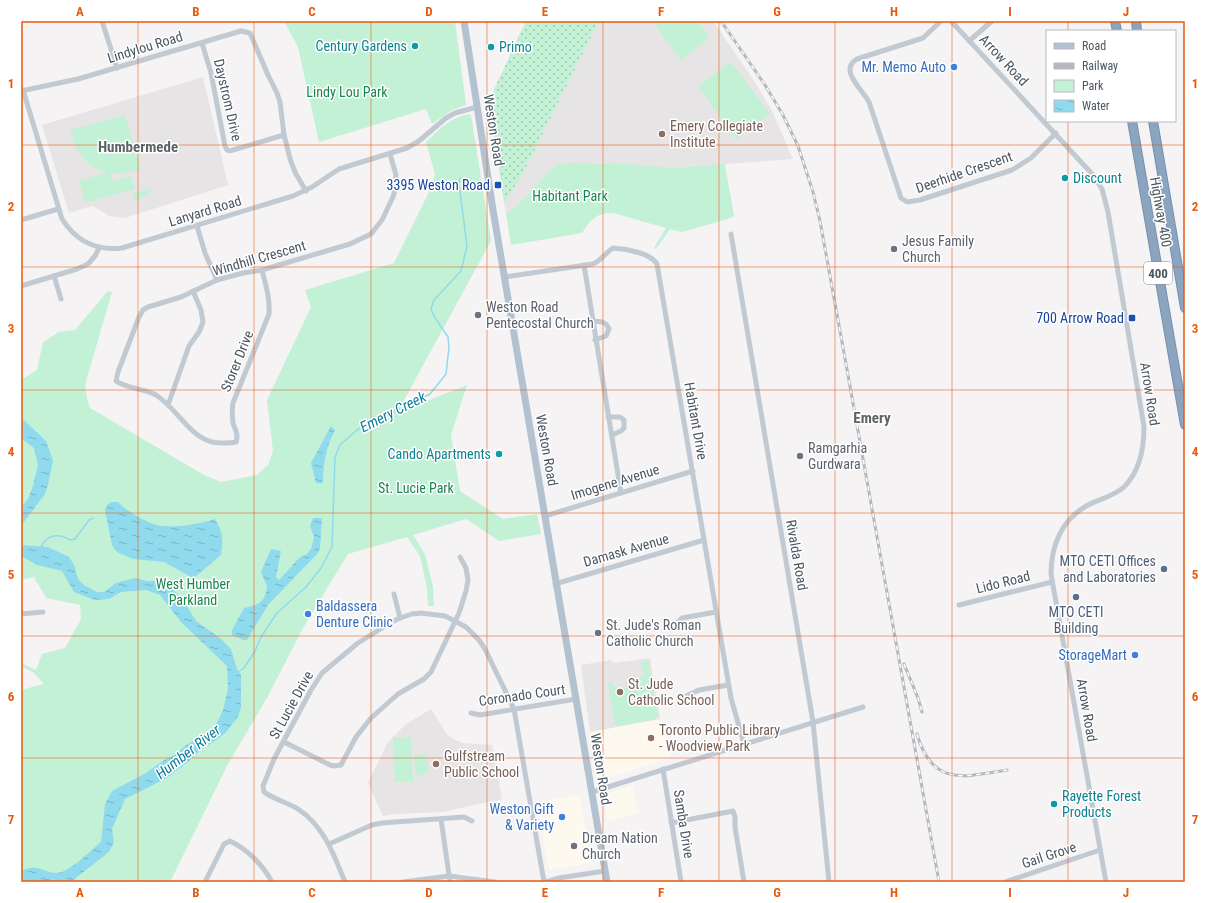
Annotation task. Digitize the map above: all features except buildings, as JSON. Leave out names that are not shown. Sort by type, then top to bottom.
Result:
[{"type":"highway","name":"Highway 400","points":[[1132,122],[1185,425]]},
{"type":"highway","name":"Highway 400","points":[[1153,122],[1185,308]]},
{"type":"main road","name":"Weston Road","points":[[464,21],[476,107],[504,278],[607,882]]},
{"type":"street","points":[[102,21],[117,68]]},
{"type":"street","name":"Deerhide Crescent","points":[[941,21],[923,38],[857,59],[850,64],[849,67],[853,78],[869,102],[900,198],[907,202],[920,200],[1012,170],[1032,158],[1056,133]]},
{"type":"street","name":"Arrow Road","points":[[951,21],[1056,133],[1093,175],[1102,189],[1109,217],[1144,428],[1144,438],[1140,461],[1132,477],[1117,492],[1087,506],[1070,519],[1058,535],[1051,560],[1052,582],[1106,882]]},
{"type":"street","points":[[969,41],[992,21]]},
{"type":"street","name":"Lindylou Road","points":[[22,90],[78,79],[241,31],[250,33],[277,93],[280,102],[284,135],[293,169],[306,191]]},
{"type":"street","name":"Daystrom Drive","points":[[202,43],[211,73],[227,150],[230,151],[284,135]]},
{"type":"street","name":"Lanyard Road","points":[[22,90],[58,209],[65,224],[82,241],[99,248],[122,248],[293,196],[306,191],[339,169],[407,148],[419,141],[454,113],[476,107]]},
{"type":"street","name":"Windhill Crescent","points":[[116,381],[118,372],[143,310],[193,292],[217,280],[262,270],[350,244],[371,234],[382,220],[395,190],[396,175],[390,154]]},
{"type":"street","points":[[21,220],[58,209]]},
{"type":"street","points":[[196,226],[205,253],[217,280]]},
{"type":"street","name":"Rivalda Road","points":[[730,234],[812,722],[829,882]]},
{"type":"street","points":[[21,286],[88,264],[96,256],[99,248]]},
{"type":"street","name":"Habitant Drive","points":[[504,278],[593,264],[598,262],[613,248],[648,256],[655,260],[657,264],[693,471],[728,685],[744,744]]},
{"type":"street","points":[[584,265],[592,322],[621,493]]},
{"type":"street","name":"Storer Drive","points":[[116,381],[147,391],[157,396],[201,438],[215,443],[236,442],[237,433],[233,423],[232,412],[233,403],[269,314],[269,297],[262,270]]},
{"type":"street","points":[[54,276],[61,299]]},
{"type":"street","points":[[168,405],[189,346],[203,325],[202,314],[193,292]]},
{"type":"street","points":[[592,322],[602,321],[609,329],[606,336],[595,340]]},
{"type":"street","points":[[608,417],[620,417],[624,420],[624,428],[612,435]]},
{"type":"street","name":"Imogene Avenue","points":[[545,516],[693,471]]},
{"type":"street","name":"Damask Avenue","points":[[555,584],[704,540]]},
{"type":"street","points":[[284,742],[330,765],[341,765],[356,737],[371,718],[398,694],[424,679],[431,672],[459,613],[466,592],[468,580],[466,568],[460,558]]},
{"type":"street","name":"Lido Road","points":[[959,605],[1052,582]]},
{"type":"street","points":[[394,594],[400,618]]},
{"type":"street","points":[[21,614],[43,612]]},
{"type":"street","points":[[678,629],[678,622],[682,618],[716,612]]},
{"type":"street","name":"St Lucie Drive","points":[[345,882],[329,844],[315,824],[293,806],[264,792],[263,786],[265,778],[311,690],[322,673],[358,643],[390,623],[412,614],[426,613],[445,616],[455,621],[466,627],[480,640],[514,709],[545,882]]},
{"type":"street","points":[[686,696],[699,690],[728,685]]},
{"type":"street","name":"Coronado Court","points":[[471,713],[480,715],[576,699]]},
{"type":"street","points":[[592,792],[863,707]]},
{"type":"street","name":"Samba Drive","points":[[663,769],[681,882]]},
{"type":"street","points":[[671,823],[733,811],[744,882]]},
{"type":"street","points":[[329,844],[376,824],[464,817],[472,821]]},
{"type":"street","points":[[441,819],[450,882]]},
{"type":"street","points":[[206,882],[224,844],[230,841],[254,858],[272,882]]},
{"type":"street","name":"Gail Grove","points":[[1005,882],[1100,850]]},
{"type":"street","points":[[545,882],[559,878],[605,871]]},
{"type":"street","points":[[403,882],[449,876],[495,882]]},
{"type":"shaded area","name":"Emery Collegiate Institute","points":[[599,21],[713,21],[749,73],[771,109],[793,159],[672,168],[594,163],[549,171],[517,206],[506,214],[504,203],[522,175]]},
{"type":"shaded area","points":[[203,77],[228,185],[125,218],[109,216],[93,206],[69,213],[42,125]]},
{"type":"shaded area","name":"St. Jude Catholic School","points":[[650,658],[660,719],[590,732],[581,665],[611,660],[614,663]]},
{"type":"shaded area","name":"Gulfstream Public School","points":[[431,709],[448,736],[462,743],[492,745],[502,799],[442,812],[383,816],[368,783],[388,742],[406,724]]},
{"type":"shaded area","points":[[660,719],[671,757],[599,781],[590,732]]},
{"type":"shaded area","points":[[633,786],[638,813],[608,822],[603,795]]},
{"type":"shaded area","points":[[580,795],[592,863],[549,870],[537,802]]},
{"type":"green space","name":"Lindy Lou Park","points":[[284,21],[455,21],[466,105],[452,110],[432,124],[426,109],[319,142],[298,47]]},
{"type":"green space","points":[[526,21],[599,21],[522,175],[504,203],[489,100]]},
{"type":"green space","points":[[652,21],[698,21],[710,37],[681,60]]},
{"type":"green space","points":[[731,62],[770,114],[736,139],[698,86]]},
{"type":"green space","name":"West Humber Parkland","points":[[469,114],[471,115],[491,241],[397,413],[467,385],[451,435],[460,491],[503,519],[537,514],[541,534],[499,541],[466,519],[413,535],[425,554],[433,587],[434,606],[428,606],[427,588],[420,556],[407,537],[348,554],[303,628],[268,696],[227,766],[170,882],[21,882],[21,690],[44,684],[34,673],[21,666],[21,663],[36,670],[42,654],[65,648],[81,619],[80,605],[46,598],[34,577],[21,580],[21,377],[24,378],[37,370],[43,342],[59,332],[75,330],[108,291],[112,292],[85,385],[90,408],[204,475],[221,482],[257,475],[268,465],[273,451],[267,400],[311,307],[305,290],[394,263],[430,190],[435,174],[426,142],[450,121]]},
{"type":"green space","points":[[125,115],[141,170],[110,173],[112,181],[131,176],[135,189],[85,203],[79,181],[107,172],[94,168],[84,158],[77,149],[70,130]]},
{"type":"green space","name":"Habitant Park","points":[[569,163],[627,164],[672,168],[725,164],[734,216],[682,232],[670,229],[656,249],[654,248],[666,228],[613,213],[598,215],[588,224],[582,233],[511,245],[506,214],[517,206],[549,171],[557,165]]},
{"type":"green space","points":[[148,188],[152,189],[152,192],[135,201],[132,193],[148,190]]},
{"type":"green space","points":[[648,660],[658,716],[653,720],[615,726],[608,683],[613,682],[614,686],[617,688],[636,685],[639,686],[640,684],[638,683],[637,678],[644,676],[641,662]]},
{"type":"green space","points":[[411,737],[413,782],[395,782],[393,738]]},
{"type":"green space","points":[[427,754],[429,773],[416,776],[414,755]]},
{"type":"water","points":[[21,419],[46,441],[53,461],[45,494],[21,526],[21,507],[28,499],[38,465],[34,448],[21,438]]},
{"type":"water","points":[[331,426],[335,430],[329,443],[326,456],[323,483],[316,483],[311,463]]},
{"type":"water","points":[[118,502],[136,516],[157,525],[186,525],[202,523],[215,519],[222,537],[221,555],[195,577],[191,577],[164,562],[133,559],[119,553],[112,545],[105,510],[108,504]]},
{"type":"water","points":[[313,518],[322,518],[320,549],[318,553],[268,605],[247,640],[243,640],[232,635],[232,630],[244,608],[258,604],[265,596],[267,586],[261,572],[271,549],[281,551],[276,577],[279,580],[299,558],[306,555],[311,549],[314,537],[310,526]]},
{"type":"water","name":"Humber River","points":[[21,545],[48,547],[69,557],[74,565],[78,579],[84,585],[97,592],[104,592],[116,583],[135,578],[147,581],[157,581],[169,585],[183,600],[196,621],[221,639],[231,649],[237,669],[241,675],[241,708],[238,717],[226,732],[198,752],[167,778],[125,799],[112,829],[114,842],[109,852],[72,881],[39,882],[37,880],[34,882],[21,882],[21,873],[23,870],[29,868],[37,868],[56,873],[67,870],[86,856],[101,842],[105,804],[112,791],[146,773],[164,760],[176,754],[185,746],[212,729],[218,721],[223,710],[228,689],[227,666],[181,622],[160,595],[146,590],[121,592],[109,599],[94,600],[74,592],[62,571],[37,565],[21,556]]},
{"type":"waterway","name":"Emery Creek","points":[[237,673],[244,668],[255,651],[261,637],[277,613],[306,587],[321,568],[332,547],[335,457],[340,445],[357,430],[430,394],[446,374],[449,347],[448,337],[431,309],[434,300],[461,271],[467,246],[459,184],[460,178]]},
{"type":"waterway","points":[[41,547],[47,539],[54,536],[62,536],[70,540],[75,539],[89,520],[93,518]]},
{"type":"railway","points":[[721,21],[765,85],[783,115],[798,146],[813,192],[820,221],[939,882]]},
{"type":"railway","points":[[904,664],[922,712]]},
{"type":"railway","points":[[917,734],[923,751],[931,763],[941,771],[964,776],[1007,770]]},
{"type":"place","name":"Century Gardens","points":[[415,46]]},
{"type":"place","name":"Primo","points":[[491,47]]},
{"type":"place","name":"Mr. Memo Auto","points":[[954,67]]},
{"type":"place","name":"Emery Collegiate Institute","points":[[662,134]]},
{"type":"place","name":"Discount","points":[[1065,178]]},
{"type":"place","name":"3395 Weston Road","points":[[498,185]]},
{"type":"place","name":"Jesus Family Church","points":[[894,249]]},
{"type":"place","name":"Weston Road Pentecostal Church","points":[[478,315]]},
{"type":"place","name":"700 Arrow Road","points":[[1132,318]]},
{"type":"place","name":"Cando Apartments","points":[[499,454]]},
{"type":"place","name":"Ramgarhia Gurdwara","points":[[800,456]]},
{"type":"place","name":"MTO CETI Offices and Laboratories","points":[[1164,569]]},
{"type":"place","name":"MTO CETI Building","points":[[1076,597]]},
{"type":"place","name":"Baldassera Denture Clinic","points":[[308,614]]},
{"type":"place","name":"St. Jude's Roman Catholic Church","points":[[598,633]]},
{"type":"place","name":"StorageMart","points":[[1135,655]]},
{"type":"place","name":"St. Jude Catholic School","points":[[620,692]]},
{"type":"place","name":"Toronto Public Library - Woodview Park","points":[[651,738]]},
{"type":"place","name":"Gulfstream Public School","points":[[436,764]]},
{"type":"place","name":"Rayette Forest Products","points":[[1054,804]]},
{"type":"place","name":"Weston Gift & Variety","points":[[562,817]]},
{"type":"place","name":"Dream Nation Church","points":[[574,846]]},
{"type":"district","name":"Humbermede","points":[[138,147]]},
{"type":"district","name":"Emery","points":[[872,418]]},
{"type":"park label","name":"St. Lucie Park","points":[[416,488]]}]
